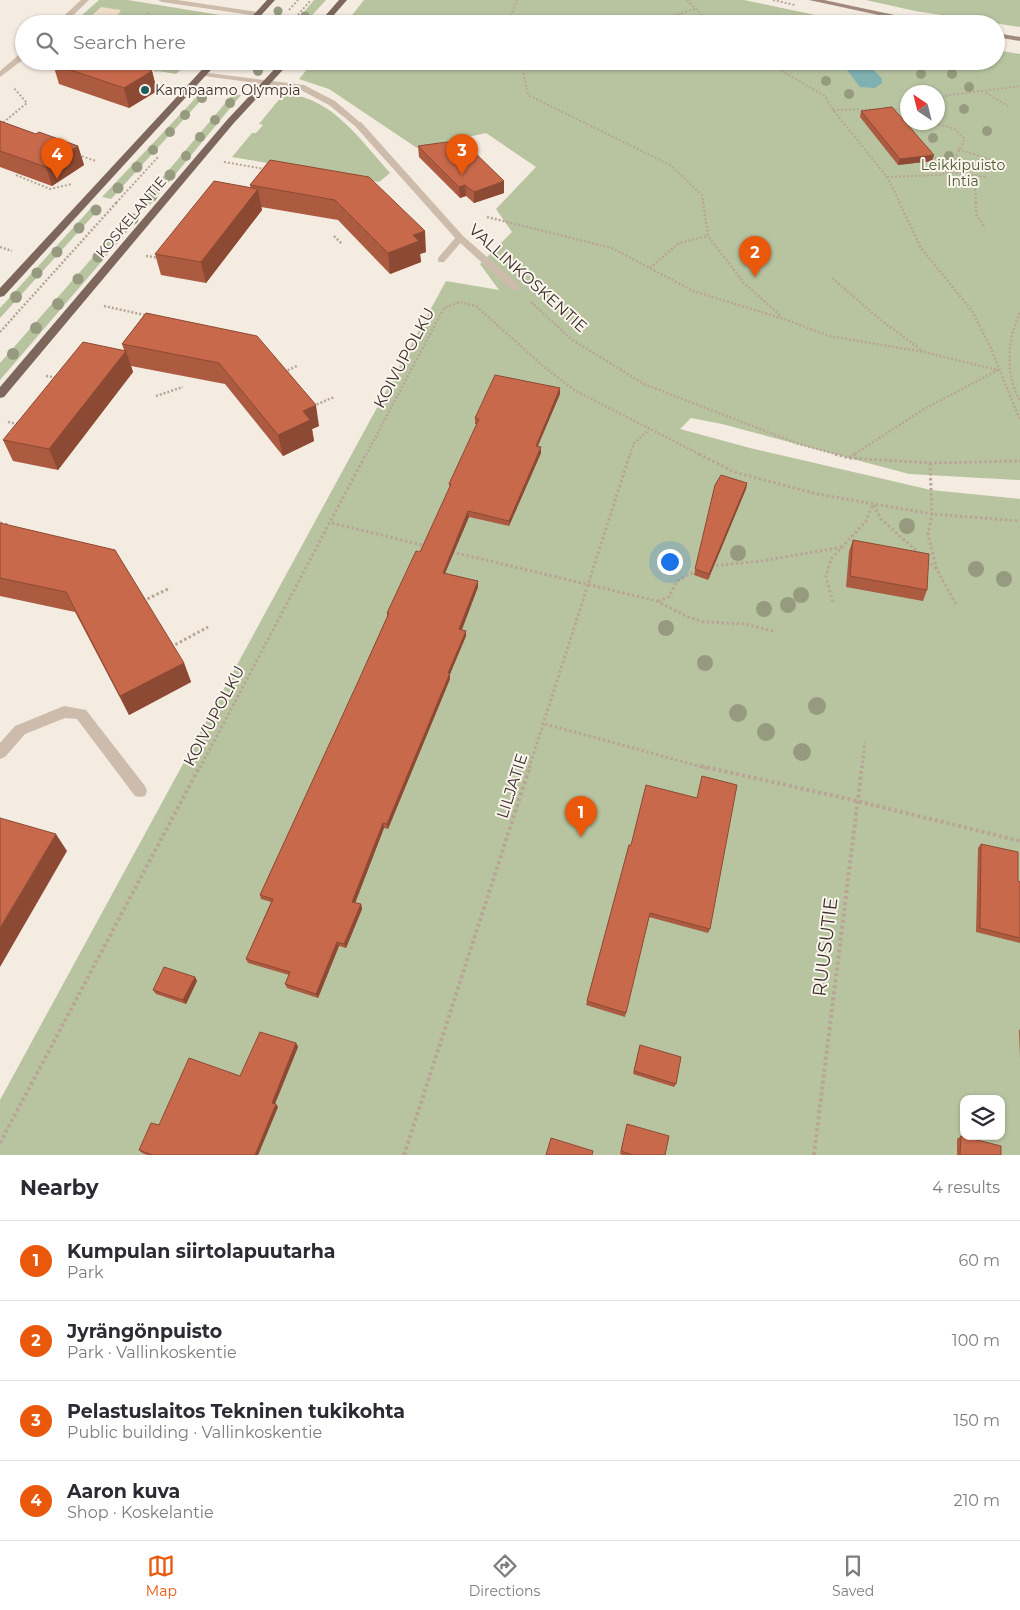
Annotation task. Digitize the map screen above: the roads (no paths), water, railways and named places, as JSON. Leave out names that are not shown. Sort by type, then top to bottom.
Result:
[{"type":"main road","points":[[258,14],[271,0]]},
{"type":"main road","points":[[330,15],[343,0]]},
{"type":"main road","points":[[0,294],[207,70]]},
{"type":"main road","name":"KOSKELANTIE","points":[[0,394],[199,158],[279,70]]},
{"type":"street","points":[[69,15],[85,0]]},
{"type":"street","points":[[162,0],[258,14]]},
{"type":"street","points":[[813,0],[888,15]]},
{"type":"street","points":[[1005,36],[1020,39]]},
{"type":"street","points":[[0,75],[15,62]]},
{"type":"street","name":"VALLINKOSKENTIE","points":[[204,74],[301,88],[318,94],[358,124],[460,238],[516,288]]},
{"type":"street","points":[[441,260],[460,238]]},
{"type":"street","points":[[0,753],[20,730],[64,712],[81,714],[140,791]]},
{"type":"water","points":[[847,70],[873,70],[882,79],[882,83],[875,88],[860,87]]},
{"type":"place","name":"Kampaamo Olympia","points":[[145,90]]},
{"type":"place","name":"Pelastuslaitos Tekninen tukikohta","points":[[462,175]]},
{"type":"place","name":"Aaron kuva","points":[[57,179]]},
{"type":"place","name":"Jyrängönpuisto","points":[[755,277]]},
{"type":"place","name":"Kumpulan siirtolapuutarha","points":[[581,837]]},
{"type":"park label","name":"Leikkipuisto Intia","points":[[963,174]]}]
